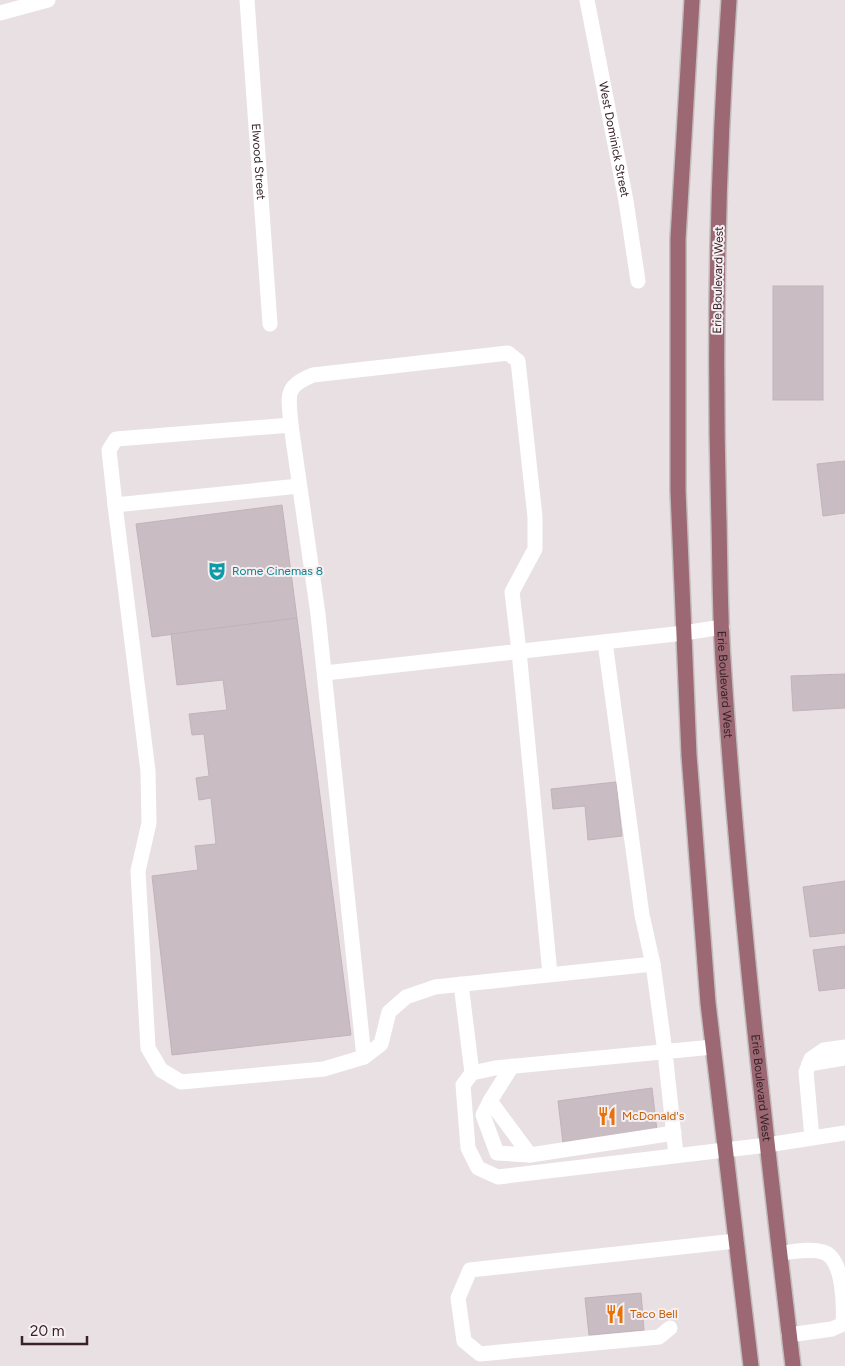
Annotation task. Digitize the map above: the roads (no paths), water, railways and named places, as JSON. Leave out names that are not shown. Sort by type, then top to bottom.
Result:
[{"type":"main road","points":[[692,0],[678,239],[678,491],[689,755],[708,1003],[751,1366]]},
{"type":"main road","name":"Erie Boulevard West","points":[[729,0],[721,114],[716,414],[722,627],[740,887],[767,1145],[793,1366]]},
{"type":"street","points":[[0,13],[48,0]]},
{"type":"street","name":"Elwood Street","points":[[247,0],[270,324]]},
{"type":"street","name":"West Dominick Street","points":[[587,0],[626,201],[638,281]]},
{"type":"street","points":[[364,1057],[325,672],[291,425],[289,394],[296,382],[313,375],[508,353],[518,361],[535,517],[534,549],[512,592],[550,974]]},
{"type":"street","points":[[291,425],[116,439],[109,450],[148,771],[149,823],[138,871],[148,1048],[161,1070],[181,1082],[324,1069],[364,1057],[381,1044],[390,1012],[406,997],[435,987],[653,964]]},
{"type":"street","points":[[115,505],[299,486]]},
{"type":"street","points":[[325,672],[605,642],[722,627]]},
{"type":"street","points":[[605,642],[642,915],[653,964],[676,1155]]},
{"type":"street","points":[[461,984],[472,1072],[463,1085],[468,1148],[478,1168],[498,1176],[767,1145],[845,1132]]},
{"type":"street","points":[[472,1072],[512,1066],[713,1047]]},
{"type":"street","points":[[812,1138],[806,1072],[811,1059],[824,1050],[845,1047]]},
{"type":"street","points":[[809,1064],[845,1058]]},
{"type":"street","points":[[512,1066],[483,1115],[497,1153],[530,1155],[674,1134]]},
{"type":"street","points":[[490,1101],[530,1155]]},
{"type":"street","points":[[670,1328],[659,1337],[480,1354],[464,1341],[458,1298],[470,1270],[736,1241]]},
{"type":"street","points":[[780,1253],[810,1250],[825,1252],[834,1260],[838,1268],[844,1313],[844,1324],[832,1329],[789,1335]]},
{"type":"place","name":"Rome Cinemas 8","points":[[217,571]]},
{"type":"place","name":"McDonald's","points":[[607,1116]]},
{"type":"place","name":"Taco Bell","points":[[615,1314]]}]
